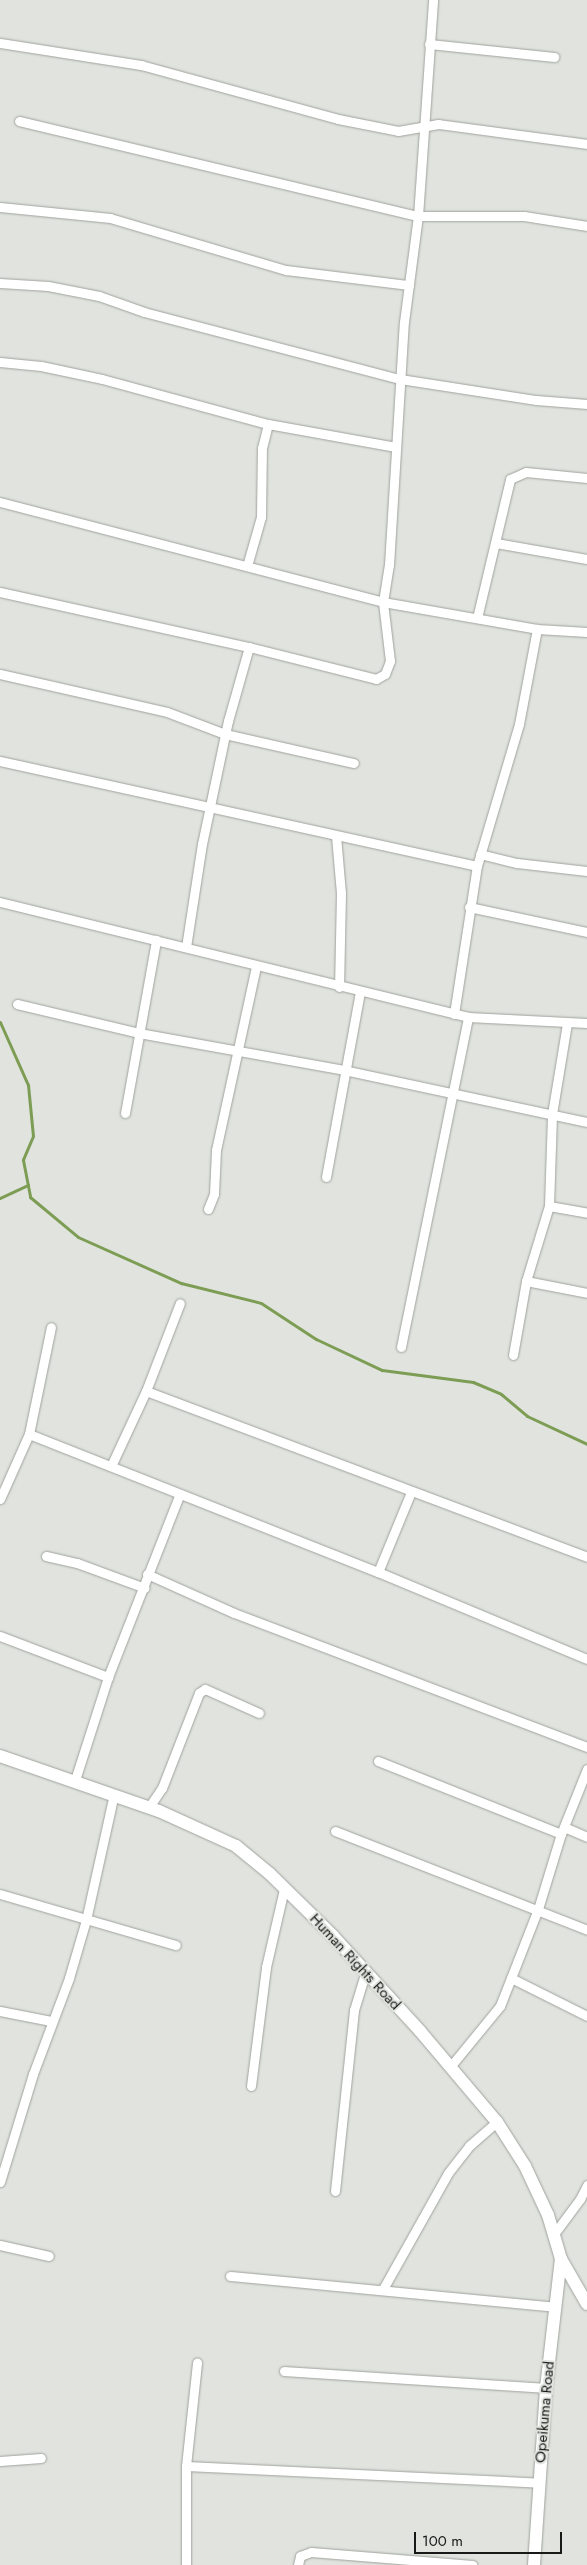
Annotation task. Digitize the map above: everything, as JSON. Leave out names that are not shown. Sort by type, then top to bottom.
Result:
[{"type":"street","points":[[0,592],[249,647],[376,679],[384,674],[390,661],[383,602],[400,379],[418,216],[429,44],[434,0]]},
{"type":"street","points":[[0,43],[141,65],[338,119],[398,131],[438,124],[466,126],[587,144]]},
{"type":"street","points":[[429,44],[554,57]]},
{"type":"street","points":[[19,121],[418,216],[524,216],[587,226]]},
{"type":"street","points":[[0,206],[110,218],[286,270],[409,285]]},
{"type":"street","points":[[0,283],[48,286],[99,296],[144,312],[400,379],[536,400],[587,404]]},
{"type":"street","points":[[0,362],[42,366],[102,379],[268,424],[396,447]]},
{"type":"street","points":[[247,566],[263,503],[262,448],[268,424]]},
{"type":"street","points":[[477,618],[510,479],[516,474],[587,478]]},
{"type":"street","points":[[0,502],[383,602],[537,629],[587,632]]},
{"type":"street","points":[[496,543],[587,559]]},
{"type":"street","points":[[454,1014],[469,907],[477,866],[518,724],[537,629]]},
{"type":"street","points":[[186,947],[225,734],[249,647]]},
{"type":"street","points":[[0,674],[167,712],[225,734],[354,763]]},
{"type":"street","points":[[0,761],[477,866]]},
{"type":"street","points":[[336,836],[340,893],[339,988]]},
{"type":"street","points":[[480,854],[525,864],[587,871]]},
{"type":"street","points":[[0,902],[186,947],[339,988],[468,1017],[587,1023]]},
{"type":"street","points":[[469,907],[587,932]]},
{"type":"street","points":[[125,1113],[156,940]]},
{"type":"street","points":[[208,1209],[214,1194],[216,1150],[235,1051],[256,967]]},
{"type":"street","points":[[326,1177],[344,1070],[360,992]]},
{"type":"street","points":[[17,1004],[138,1033],[344,1070],[450,1095],[587,1122]]},
{"type":"street","points":[[401,1347],[450,1095],[468,1017]]},
{"type":"street","points":[[513,1355],[526,1281],[549,1206],[552,1114],[567,1023]]},
{"type":"street","points":[[549,1206],[587,1214]]},
{"type":"street","points":[[526,1281],[587,1293]]},
{"type":"street","points":[[111,1466],[146,1391],[180,1304]]},
{"type":"street","points":[[0,1499],[28,1434],[51,1327]]},
{"type":"street","points":[[146,1391],[587,1557]]},
{"type":"street","points":[[28,1434],[111,1466],[179,1496],[378,1572],[587,1659]]},
{"type":"street","points":[[378,1572],[411,1492]]},
{"type":"street","points":[[76,1780],[108,1677],[145,1588],[147,1574],[179,1496]]},
{"type":"street","points":[[46,1556],[77,1562],[145,1588]]},
{"type":"street","points":[[147,1574],[234,1613],[587,1747]]},
{"type":"street","points":[[0,1636],[108,1677]]},
{"type":"street","points":[[149,1806],[162,1788],[199,1692],[205,1689],[259,1713]]},
{"type":"street","name":"Human Rights Road","points":[[0,1756],[149,1806],[236,1846],[284,1889],[333,1936],[497,2122],[525,2166],[554,2234],[561,2259],[587,2304]]},
{"type":"street","points":[[378,1761],[563,1830],[587,1836]]},
{"type":"street","points":[[450,2067],[500,2006],[538,1910],[563,1830],[587,1768]]},
{"type":"street","points":[[0,2182],[51,2021],[69,1978],[86,1920],[114,1794]]},
{"type":"street","points":[[336,1831],[587,1930]]},
{"type":"street","points":[[251,2086],[266,1967],[284,1889]]},
{"type":"street","points":[[0,1894],[176,1945]]},
{"type":"street","points":[[335,2191],[354,2010],[365,1974]]},
{"type":"street","points":[[511,1978],[587,2016]]},
{"type":"street","points":[[0,2011],[51,2021]]},
{"type":"street","points":[[383,2289],[448,2173],[469,2146],[497,2122]]},
{"type":"street","points":[[554,2234],[580,2199],[587,2184]]},
{"type":"street","points":[[0,2245],[49,2256]]},
{"type":"street","name":"Opeikuma Road","points":[[534,2565],[546,2388],[561,2259]]},
{"type":"street","points":[[230,2276],[383,2289],[556,2307]]},
{"type":"street","points":[[186,2565],[186,2466],[197,2363]]},
{"type":"street","points":[[284,2371],[546,2388]]},
{"type":"street","points":[[0,2461],[41,2458]]},
{"type":"street","points":[[186,2466],[540,2483]]},
{"type":"street","points":[[298,2565],[300,2556],[312,2552],[472,2565]]},
{"type":"waterway","points":[[0,1022],[28,1085],[33,1136],[23,1160],[30,1197],[78,1237],[181,1283],[261,1303],[316,1339],[382,1370],[473,1382],[501,1394],[527,1416],[587,1444]]},
{"type":"waterway","points":[[0,1198],[28,1185]]}]
